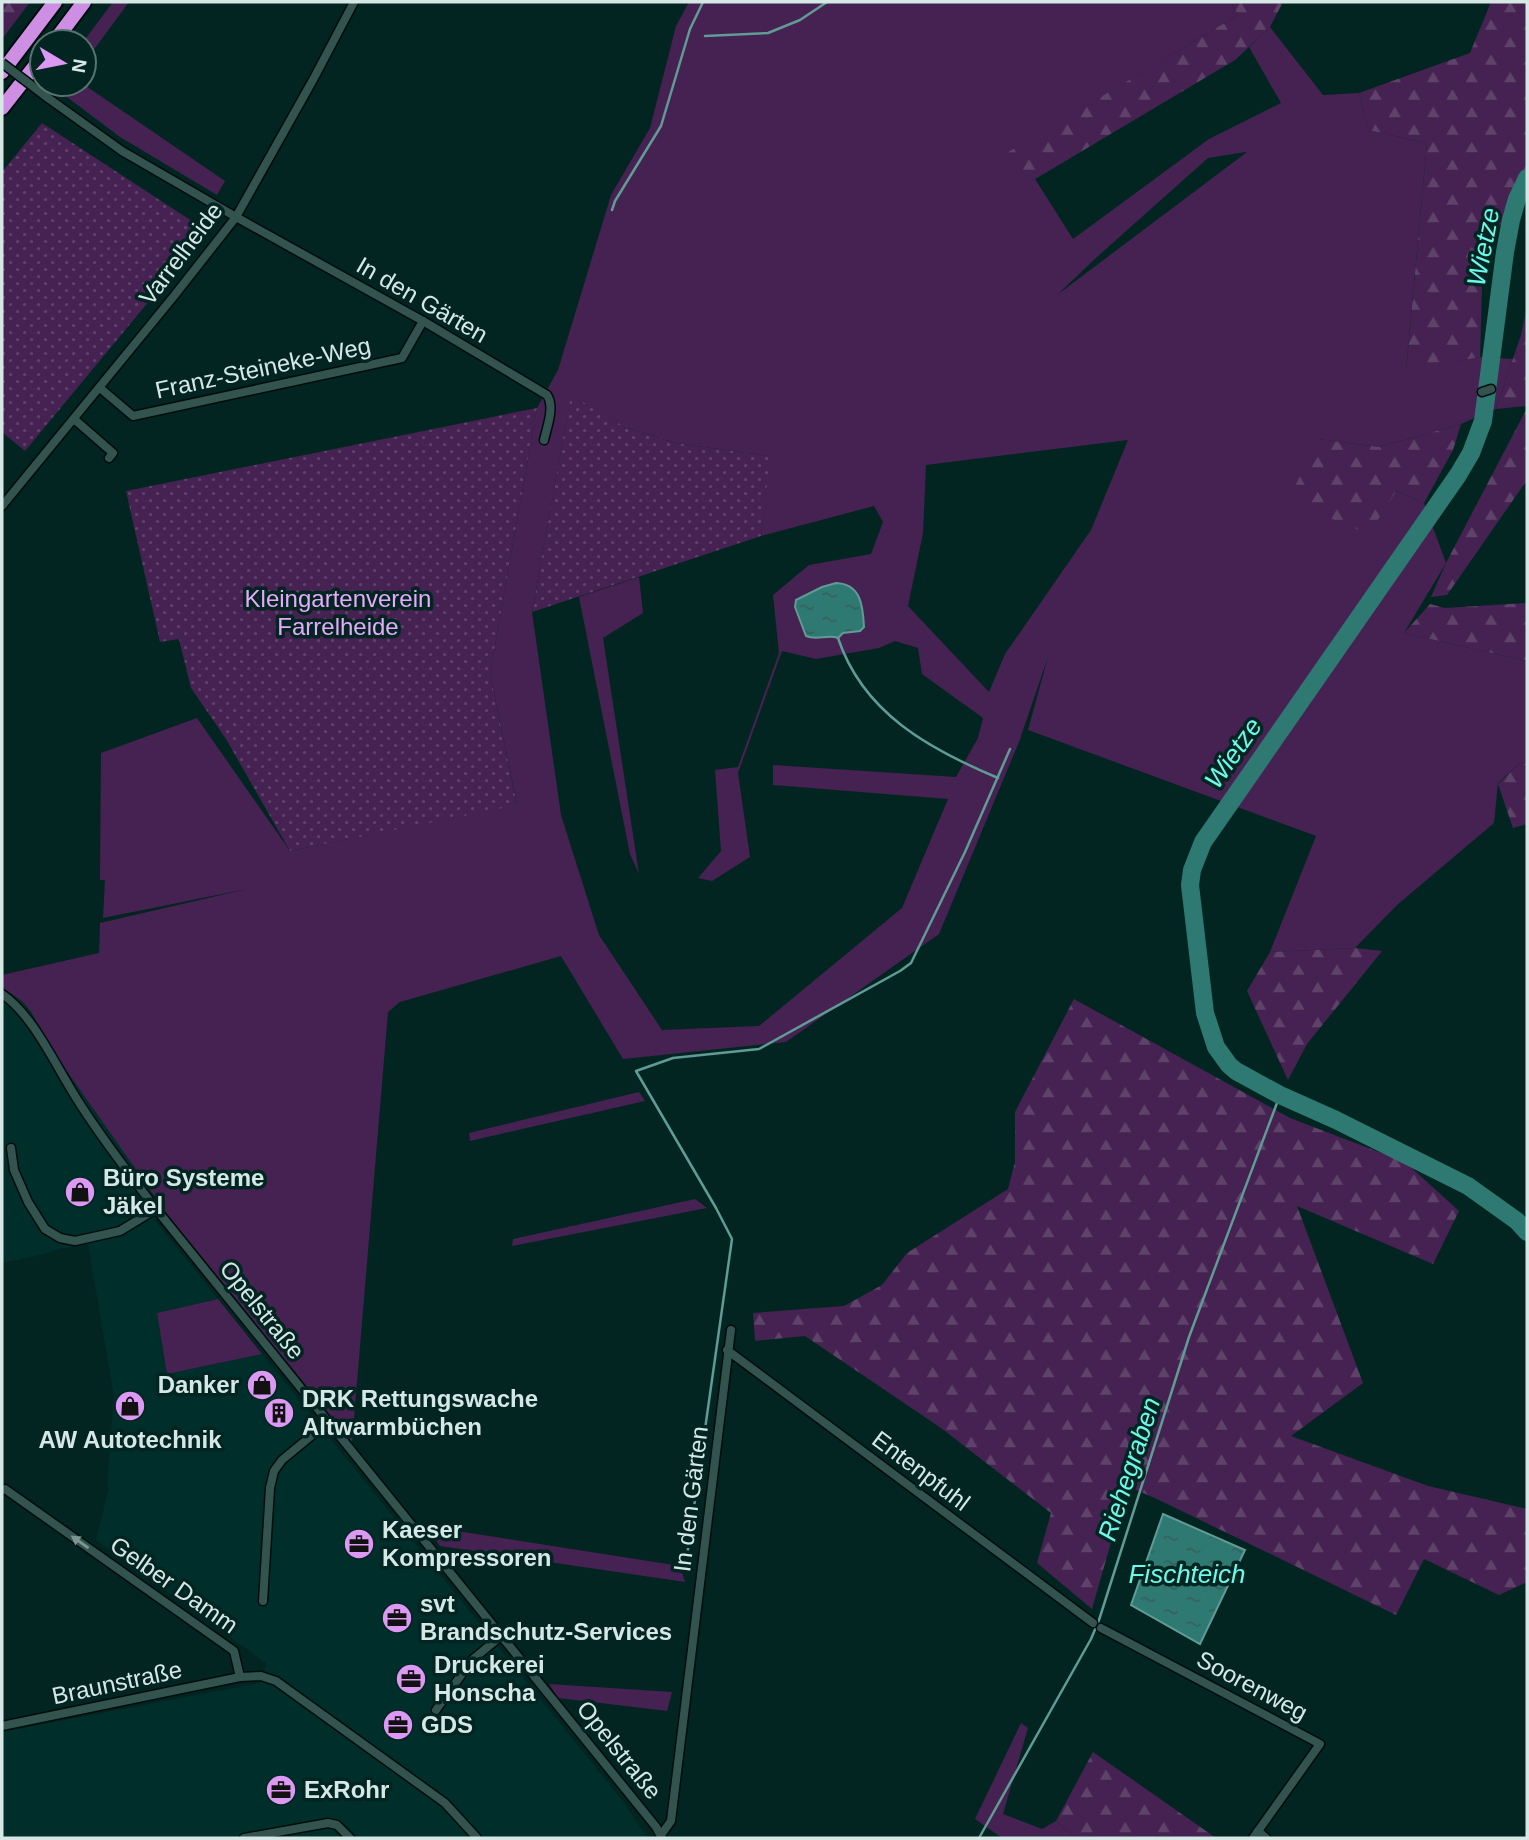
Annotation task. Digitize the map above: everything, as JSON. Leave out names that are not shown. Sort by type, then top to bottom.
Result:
[{"type":"highway","points":[[4,65],[55,2]]},
{"type":"highway","points":[[64,28],[84,2]]},
{"type":"highway","points":[[2,108],[28,75]]},
{"type":"street","name":"Varrelheide","points":[[2,506],[236,217],[354,2]]},
{"type":"street","name":"In den Gärten","points":[[4,65],[122,151],[423,321],[547,395],[551,406],[544,440]]},
{"type":"street","name":"Franz-Steineke-Weg","points":[[100,388],[133,415],[402,358],[423,321]]},
{"type":"street","points":[[74,419],[113,453],[109,458]]},
{"type":"street","name":"Opelstraße","points":[[2,994],[11,1000],[29,1021],[106,1143],[156,1209],[656,1827],[661,1837]]},
{"type":"street","points":[[11,1148],[14,1170],[29,1202],[45,1229],[60,1238],[75,1241],[120,1231],[156,1209]]},
{"type":"street","name":"In den Gärten","points":[[661,1837],[671,1821],[731,1330]]},
{"type":"street","name":"Entenpfuhl","points":[[727,1350],[1097,1625]]},
{"type":"street","points":[[263,1601],[270,1488],[274,1471],[282,1460],[328,1422]]},
{"type":"street","name":"Gelber Damm","points":[[2,1490],[5,1489],[234,1651],[240,1677]]},
{"type":"street","name":"Soorenweg","points":[[1097,1625],[1320,1744],[1255,1835]]},
{"type":"street","points":[[436,1710],[472,1660],[502,1636]]},
{"type":"street","points":[[240,1677],[261,1676],[276,1681],[445,1802],[477,1838]]},
{"type":"street","name":"Braunstraße","points":[[2,1726],[240,1677]]},
{"type":"street","points":[[244,1838],[328,1823],[337,1825],[350,1838]]},
{"type":"street","points":[[1255,1835],[1266,1838]]},
{"type":"shaded area","points":[[2,987],[23,1002],[38,1023],[64,1067],[167,1214],[154,1220],[218,1299],[157,1313],[167,1374],[262,1354],[625,1804],[647,1838],[2,1838],[2,1732],[260,1683],[266,1663],[96,1540],[109,1488],[114,1396],[88,1244],[2,1263]]},
{"type":"green space","points":[[2,2],[30,2],[2,39]]},
{"type":"green space","points":[[113,2],[129,2],[98,44],[98,28],[94,28]]},
{"type":"green space","points":[[689,2],[1231,2],[1238,15],[996,160],[1020,187],[1035,179],[1073,239],[1209,139],[1281,103],[1249,47],[1270,27],[1323,95],[1359,93],[1368,130],[1427,143],[1406,370],[1480,357],[1513,359],[1496,409],[1461,424],[1379,447],[1318,439],[1396,491],[1424,503],[1446,563],[1404,633],[1527,661],[1527,764],[1520,763],[1498,783],[1494,823],[1397,905],[1355,948],[1270,952],[1316,836],[1028,730],[1048,657],[1019,742],[939,934],[786,1042],[623,1059],[561,956],[400,1002],[388,1012],[352,1442],[167,1214],[64,1067],[31,1012],[23,1002],[2,987],[2,975],[99,953],[100,923],[247,889],[103,918],[105,880],[100,880],[101,753],[197,718],[290,851],[517,804],[490,674],[537,408],[558,370],[611,195],[650,128],[676,26]],"holes":[[[1247,152],[1057,295],[1097,257],[1208,158]],[[571,396],[625,427],[675,443],[769,456],[761,536],[874,506],[883,522],[871,554],[809,565],[773,595],[779,653],[738,767],[715,770],[721,851],[698,878],[712,881],[750,857],[738,773],[782,651],[816,659],[879,648],[895,641],[918,648],[922,674],[983,718],[978,738],[956,777],[773,765],[773,785],[948,799],[902,908],[759,1026],[662,1030],[599,935],[561,815],[532,612]],[[1128,440],[1091,530],[1005,654],[989,692],[908,606],[923,533],[926,465]]]},
{"type":"green space","points":[[1231,2],[1283,2],[1270,27],[1235,60],[1020,188],[995,160],[1238,15]]},
{"type":"green space","points":[[1491,2],[1527,2],[1527,184],[1483,252],[1480,357],[1406,371],[1427,143],[1368,130],[1359,93],[1470,53]]},
{"type":"green space","points":[[98,94],[225,181],[217,195],[120,137],[68,98],[98,98]]},
{"type":"green space","points":[[42,123],[207,231],[25,451],[2,432],[2,172]]},
{"type":"green space","points":[[1527,307],[1527,406],[1496,409],[1521,335]]},
{"type":"green space","points":[[571,395],[625,427],[675,443],[770,456],[761,536],[532,612]]},
{"type":"green space","name":"Kleingartenverein Farrelheide","points":[[537,408],[490,674],[517,805],[290,851],[226,739],[191,688],[179,639],[160,642],[126,491]]},
{"type":"green space","points":[[1527,408],[1527,480],[1447,595],[1431,597],[1446,563]]},
{"type":"green space","points":[[1461,424],[1453,450],[1424,503],[1396,491],[1369,534],[1288,501],[1318,439],[1379,447]]},
{"type":"green space","points":[[639,577],[643,613],[603,638],[639,874],[630,854],[579,597]]},
{"type":"green space","points":[[1527,603],[1527,661],[1404,633],[1430,604],[1445,608]]},
{"type":"green space","points":[[1520,763],[1527,764],[1527,824],[1513,828],[1498,784]]},
{"type":"green space","points":[[1355,948],[1382,951],[1307,1044],[1288,1080],[1247,991],[1270,952]]},
{"type":"green space","points":[[1074,999],[1290,1118],[1405,1162],[1459,1211],[1433,1264],[1297,1206],[1363,1383],[1291,1436],[1428,1486],[1527,1509],[1527,1582],[1499,1595],[1424,1559],[1396,1615],[1127,1486],[1092,1609],[1037,1563],[1051,1513],[941,1428],[805,1336],[755,1341],[753,1313],[844,1306],[882,1285],[907,1253],[1008,1189],[1015,1162],[1015,1112]]},
{"type":"green space","points":[[639,1092],[645,1101],[470,1141],[469,1133]]},
{"type":"green space","points":[[695,1199],[707,1208],[512,1246],[513,1239]]},
{"type":"green space","points":[[218,1299],[262,1354],[167,1374],[157,1313]]},
{"type":"green space","points":[[425,1526],[680,1566],[685,1582],[440,1546]]},
{"type":"green space","points":[[549,1684],[672,1692],[667,1711],[558,1698]]},
{"type":"green space","points":[[1021,1723],[1028,1728],[1003,1814],[1042,1829],[1056,1821],[1075,1838],[1002,1838],[975,1819]]},
{"type":"green space","points":[[1093,1752],[1216,1838],[1075,1838],[1056,1821]]},
{"type":"water","points":[[836,583],[851,587],[856,592],[863,611],[864,627],[860,631],[843,633],[838,638],[806,636],[795,607],[796,600]]},
{"type":"water","name":"Fischteich","points":[[1163,1514],[1245,1550],[1200,1644],[1131,1605]]},
{"type":"waterway","points":[[612,210],[661,126],[690,29],[703,2]]},
{"type":"waterway","points":[[705,36],[768,33],[800,20],[827,2]]},
{"type":"waterway","name":"Wietze","points":[[1527,178],[1511,220],[1483,421],[1471,453],[1203,842],[1192,870],[1190,885],[1205,1013],[1216,1047],[1229,1065],[1280,1095],[1468,1186],[1517,1221],[1527,1232]]},
{"type":"waterway","points":[[838,638],[849,664],[881,708],[924,741],[998,778]]},
{"type":"waterway","points":[[687,1556],[732,1239],[636,1071],[673,1058],[759,1049],[911,963],[965,852],[1010,749]]},
{"type":"waterway","name":"Riehegraben","points":[[979,1838],[1091,1639],[1099,1620],[1189,1337],[1280,1095]]},
{"type":"place","name":"Büro Systeme Jäkel","points":[[80,1192]]},
{"type":"place","name":"Danker","points":[[262,1385]]},
{"type":"place","name":"AW Autotechnik","points":[[130,1406]]},
{"type":"place","name":"DRK Rettungswache Altwarmbüchen","points":[[279,1413]]},
{"type":"place","name":"Kaeser Kompressoren","points":[[359,1544]]},
{"type":"place","name":"svt Brandschutz-Services","points":[[397,1618]]},
{"type":"place","name":"Druckerei Honscha","points":[[411,1679]]},
{"type":"place","name":"GDS","points":[[398,1725]]},
{"type":"place","name":"ExRohr","points":[[281,1790]]}]
